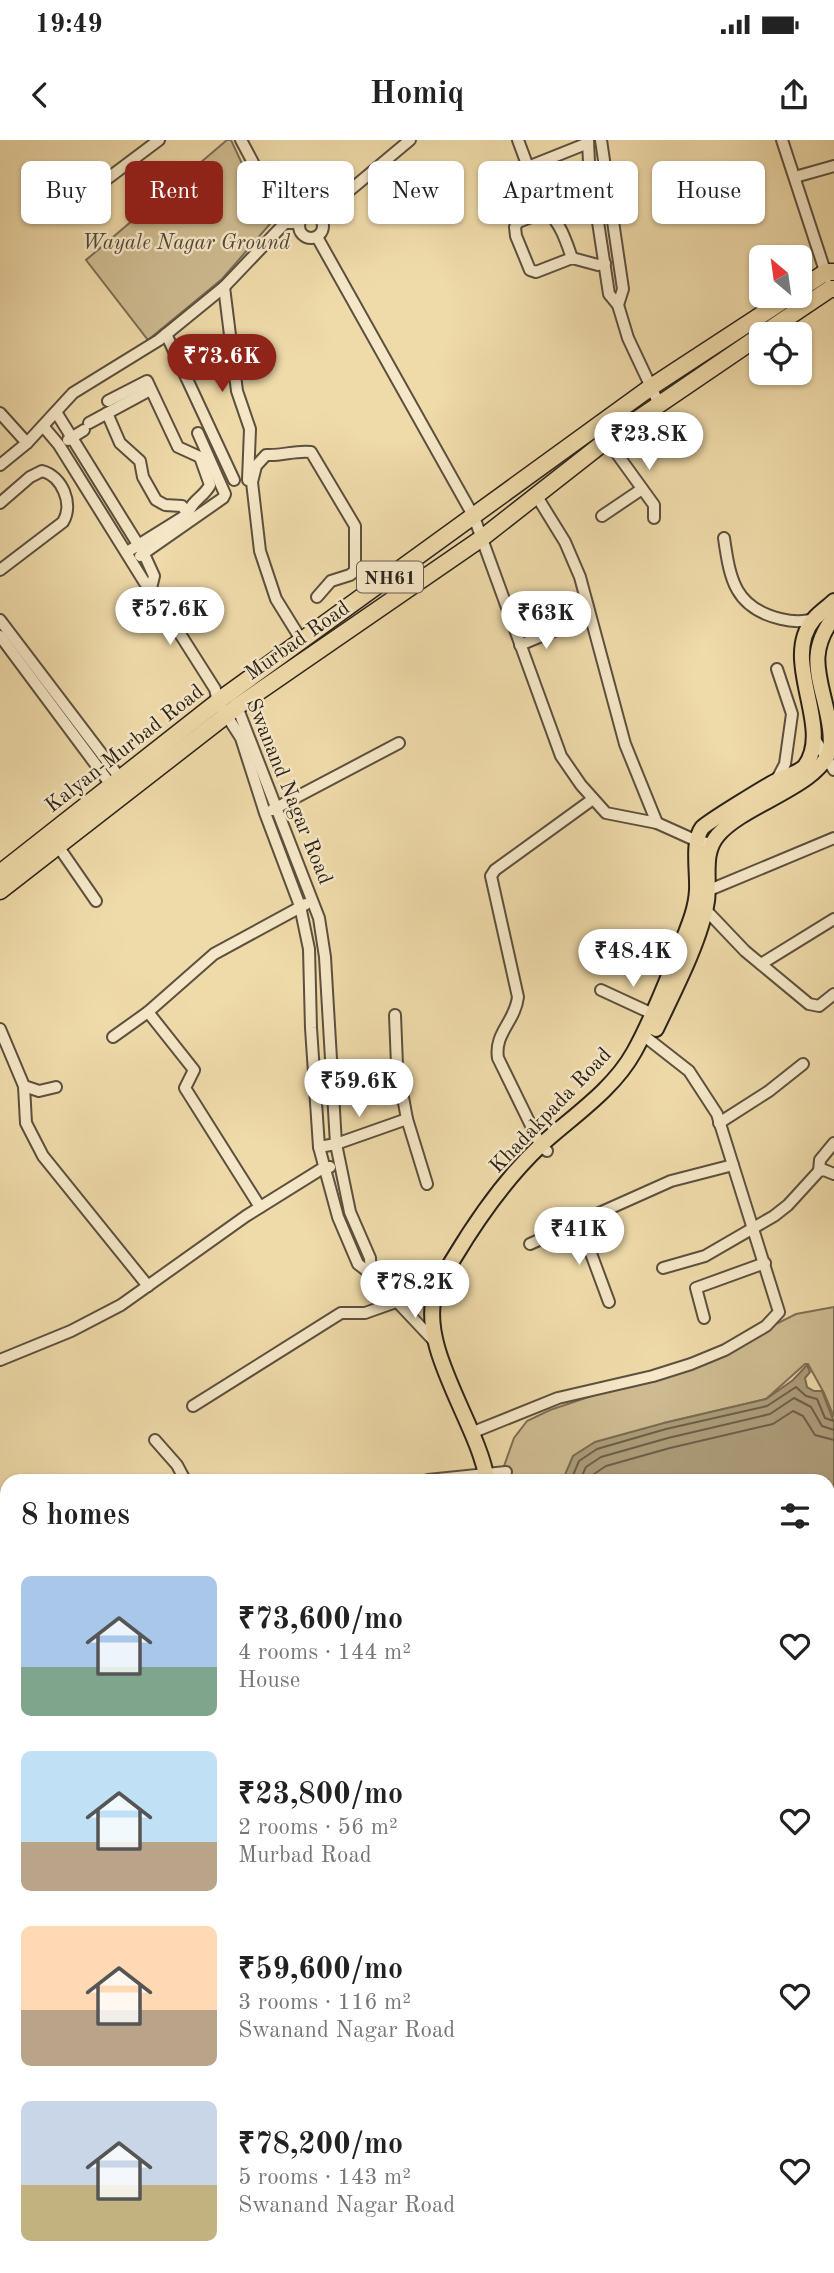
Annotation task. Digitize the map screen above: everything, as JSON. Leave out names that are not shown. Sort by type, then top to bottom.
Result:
[{"type":"highway","points":[[812,282],[830,272]]},
{"type":"highway","name":"Murbad Road","points":[[782,322],[832,289]]},
{"type":"highway","name":"Kalyan-Murbad Road","points":[[4,879],[116,781],[302,641],[651,387],[772,308]]},
{"type":"highway","name":"Murbad Road","points":[[4,879],[58,846],[225,701],[482,538],[607,440],[749,344]]},
{"type":"main road","points":[[704,842],[720,824],[749,809],[804,768],[815,749],[803,662],[805,637],[813,620],[834,601]]},
{"type":"main road","points":[[775,789],[811,776],[830,749],[831,731],[816,659],[825,628],[834,617]]},
{"type":"main road","name":"Khadakpada Road","points":[[434,1304],[516,1177],[572,1122],[621,1081],[647,1038],[707,891],[704,842]]},
{"type":"main road","name":"Khadakpada Road","points":[[700,907],[697,893],[704,842]]},
{"type":"main road","name":"Khadakpada Road","points":[[647,1038],[653,1014],[673,979]]},
{"type":"main road","points":[[434,1304],[436,1343]]},
{"type":"main road","name":"Swanand Nagar Road","points":[[436,1343],[485,1474]]},
{"type":"street","points":[[111,171],[141,145],[159,140]]},
{"type":"street","points":[[241,140],[252,161]]},
{"type":"street","points":[[354,187],[410,140]]},
{"type":"street","points":[[518,140],[526,161]]},
{"type":"street","points":[[601,140],[623,289],[618,305]]},
{"type":"street","points":[[782,140],[830,272],[832,289]]},
{"type":"street","points":[[542,161],[588,141],[609,294],[618,305],[628,338],[659,404]]},
{"type":"street","points":[[794,177],[834,166]]},
{"type":"street","points":[[572,258],[564,234],[547,211],[518,222],[515,227],[516,236],[530,270],[536,272],[572,258],[598,265],[605,263]]},
{"type":"street","points":[[0,465],[27,443],[73,393],[166,334],[224,287],[284,224]]},
{"type":"street","points":[[299,224],[302,234],[309,238],[317,237]]},
{"type":"street","points":[[317,237],[323,227],[322,224]]},
{"type":"street","points":[[317,237],[474,517],[561,755],[606,813],[657,823],[704,842]]},
{"type":"street","points":[[224,287],[237,391],[250,429],[247,499]]},
{"type":"street","points":[[166,334],[234,480]]},
{"type":"street","points":[[59,445],[147,381],[178,447],[200,457],[210,485],[190,506],[188,514],[141,550]]},
{"type":"street","points":[[108,407],[120,443],[139,461],[143,477],[156,500],[165,505],[182,506],[188,514]]},
{"type":"street","points":[[56,412],[141,550],[154,576],[151,588]]},
{"type":"street","points":[[0,413],[27,443]]},
{"type":"street","points":[[43,426],[59,445],[145,583],[151,588],[225,701]]},
{"type":"street","points":[[130,557],[223,499],[225,494],[198,433]]},
{"type":"street","points":[[607,440],[654,505],[654,518]]},
{"type":"street","points":[[302,641],[276,600],[260,551],[252,482],[256,466],[267,455],[311,452],[355,526],[355,571],[351,575],[331,581],[317,597]]},
{"type":"street","points":[[0,503],[30,477],[42,471],[50,472],[58,480],[69,504],[68,515],[63,522],[0,570]]},
{"type":"street","points":[[602,516],[642,489]]},
{"type":"street","points":[[536,495],[565,542],[580,577],[625,744],[657,823]]},
{"type":"street","points":[[724,538],[729,571],[740,596],[761,614],[791,621],[813,620],[834,611]]},
{"type":"street","points":[[0,620],[26,662],[116,781]]},
{"type":"street","points":[[520,645],[561,628]]},
{"type":"street","points":[[0,635],[26,662]]},
{"type":"street","points":[[775,789],[785,764],[792,714],[777,669]]},
{"type":"street","name":"Swanand Nagar Road","points":[[225,701],[277,808],[319,918],[336,1144],[350,1212],[370,1258],[371,1274]]},
{"type":"street","name":"Swanand Nagar Road","points":[[225,701],[241,738],[265,813],[300,906],[309,949],[319,1147],[338,1217],[358,1264],[371,1274],[436,1343]]},
{"type":"street","points":[[816,741],[834,770]]},
{"type":"street","points":[[265,813],[399,743]]},
{"type":"street","points":[[544,1148],[498,1058],[498,1039],[516,1011],[517,997],[491,876],[495,870],[593,799]]},
{"type":"street","points":[[707,891],[834,838]]},
{"type":"street","points":[[278,848],[290,844]]},
{"type":"street","points":[[58,846],[96,901]]},
{"type":"street","points":[[113,1037],[148,1012],[214,954],[312,901]]},
{"type":"street","points":[[700,907],[809,1004],[819,1006],[834,994]]},
{"type":"street","points":[[761,964],[834,919]]},
{"type":"street","points":[[309,949],[323,947]]},
{"type":"street","points":[[601,990],[653,1014]]},
{"type":"street","points":[[148,1012],[194,1070],[185,1088],[260,1207]]},
{"type":"street","points":[[395,1016],[397,1065],[407,1119],[427,1184]]},
{"type":"street","points":[[0,1029],[24,1086],[26,1123],[43,1156],[148,1286]]},
{"type":"street","points":[[471,1433],[558,1398],[653,1376],[725,1350],[766,1326],[777,1316],[779,1307],[717,1114],[689,1071],[647,1038]]},
{"type":"street","points":[[719,1123],[769,1091],[803,1064]]},
{"type":"street","points":[[24,1086],[39,1091],[55,1087]]},
{"type":"street","points":[[319,1147],[336,1144],[407,1119]]},
{"type":"street","points":[[663,1269],[705,1256],[788,1205],[819,1171],[820,1160],[834,1143]]},
{"type":"street","points":[[0,1360],[71,1331],[121,1305],[260,1207],[323,1168],[340,1165]]},
{"type":"street","points":[[530,1244],[671,1181],[733,1165]]},
{"type":"street","points":[[819,1171],[834,1174]]},
{"type":"street","points":[[338,1217],[350,1212]]},
{"type":"street","points":[[579,1221],[609,1302]]},
{"type":"street","points":[[351,1246],[363,1241]]},
{"type":"street","points":[[704,1318],[696,1288],[765,1263]]},
{"type":"street","points":[[193,1406],[341,1312],[365,1312],[396,1302]]},
{"type":"street","points":[[410,1317],[434,1304]]},
{"type":"street","points":[[155,1440],[182,1474]]},
{"type":"street","points":[[498,1474],[506,1472]]},
{"type":"green space","name":"Wayale Nagar Ground","points":[[227,140],[231,140],[241,161],[237,161],[237,224],[270,224],[222,279],[148,340],[86,260],[128,224],[223,224],[223,161],[202,161]]},
{"type":"green space","points":[[834,1307],[834,1417],[824,1393],[808,1364],[805,1364],[766,1399],[664,1423],[575,1474],[501,1474],[514,1438],[527,1421],[550,1410],[716,1354],[796,1314]]},
{"type":"water","points":[[807,1365],[810,1372],[805,1378],[807,1387],[822,1391],[834,1422],[834,1474],[565,1474],[573,1456],[595,1442],[766,1399],[793,1380]]}]
